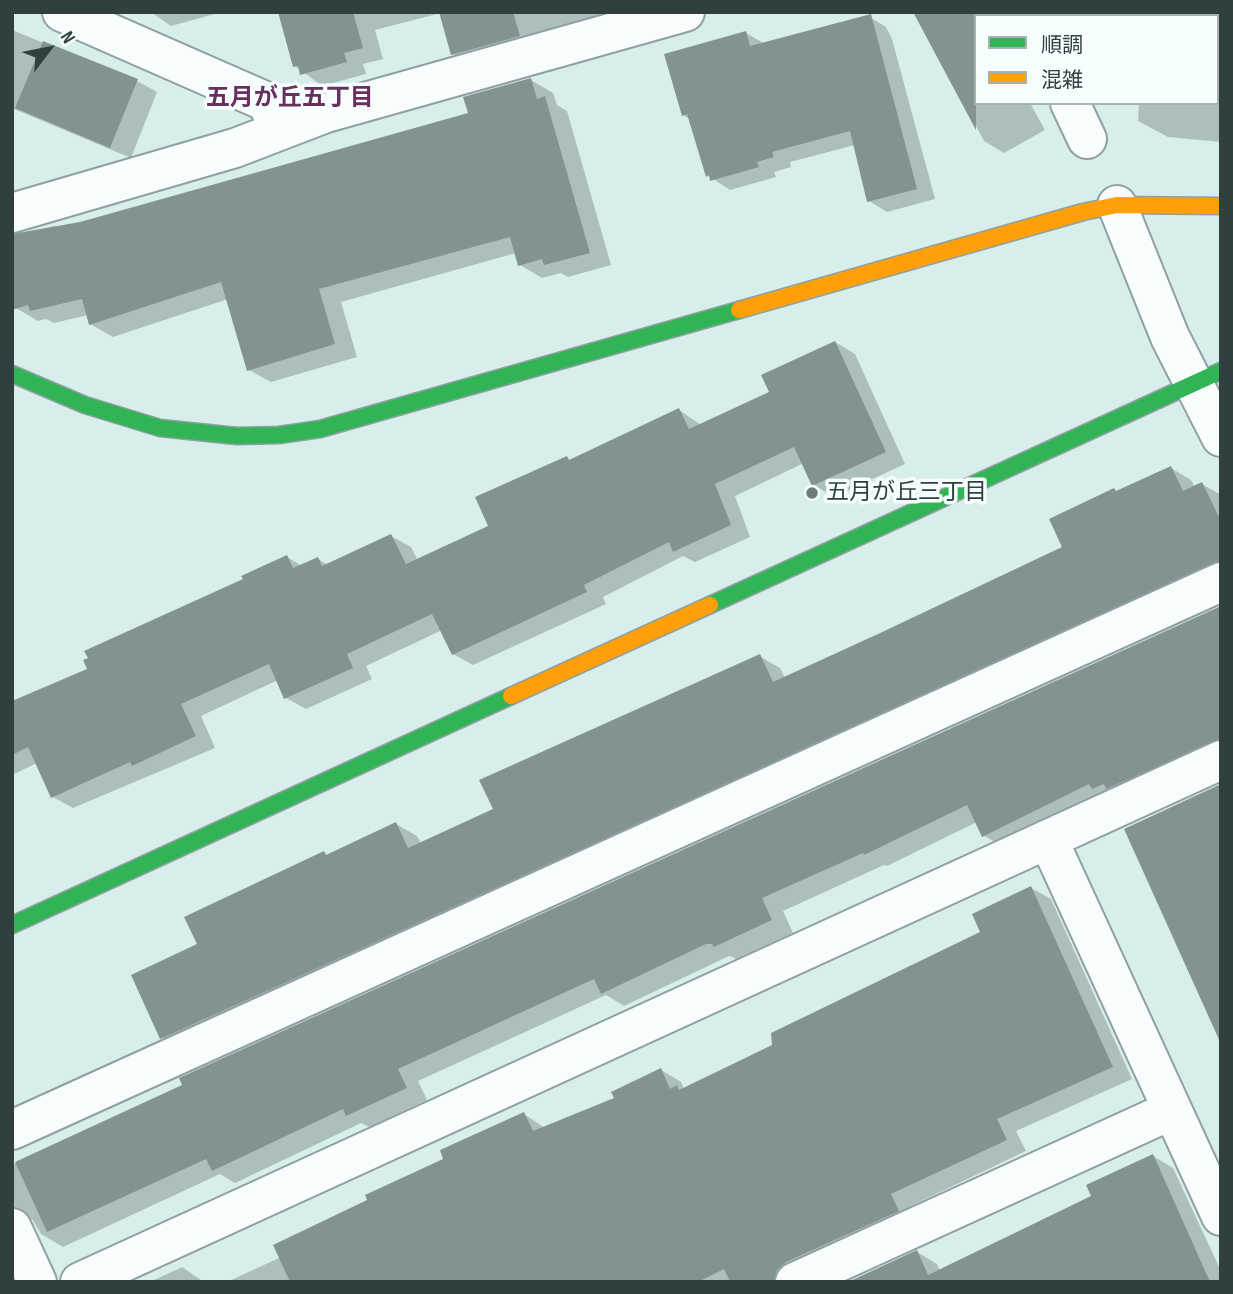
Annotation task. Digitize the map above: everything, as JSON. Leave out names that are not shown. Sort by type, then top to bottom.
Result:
[{"type":"street","points":[[62,12],[267,102],[279,130]]},
{"type":"street","points":[[12,214],[235,148],[326,113],[685,12]]},
{"type":"street","points":[[1071,105],[1087,139]]},
{"type":"street","points":[[1117,205],[1170,337],[1207,378],[1221,437]]},
{"type":"street","points":[[12,374],[98,409],[160,428],[237,436],[279,435],[368,416],[1117,205],[1221,206]]},
{"type":"street","points":[[12,925],[1207,378]]},
{"type":"street","points":[[12,1130],[1221,582]]},
{"type":"street","points":[[80,1282],[1221,760]]},
{"type":"street","points":[[1048,839],[1221,1216]]},
{"type":"street","points":[[795,1282],[1172,1110]]},
{"type":"street","points":[[12,1228],[37,1282]]},
{"type":"building","points":[[278,12],[353,12],[363,48],[344,53],[347,62],[300,75],[298,66],[293,67]]},
{"type":"building","points":[[439,12],[513,12],[520,36],[451,55]]},
{"type":"building","points":[[913,12],[976,12],[976,130]]},
{"type":"building","points":[[871,14],[917,189],[867,202],[850,131],[772,152],[774,157],[757,162],[759,167],[710,181],[709,175],[706,177],[687,114],[682,116],[664,54],[746,31],[750,46]]},
{"type":"building","points":[[43,41],[138,79],[110,148],[15,108]]},
{"type":"building","points":[[531,78],[537,99],[545,96],[590,253],[544,265],[542,259],[518,266],[510,237],[319,289],[335,344],[247,371],[221,282],[89,325],[82,299],[30,311],[28,305],[12,310],[12,234],[80,222],[468,113],[463,97]]},
{"type":"building","points":[[835,341],[886,452],[812,486],[794,447],[715,484],[731,525],[673,552],[669,542],[584,585],[587,592],[452,655],[432,614],[347,654],[353,668],[284,699],[269,664],[181,704],[196,736],[132,766],[130,762],[51,798],[28,747],[12,755],[12,701],[87,669],[83,660],[88,658],[84,651],[243,579],[241,576],[287,555],[293,568],[318,557],[322,566],[391,534],[406,564],[488,526],[475,497],[567,456],[569,460],[679,408],[689,429],[769,392],[761,375]]},
{"type":"building","points":[[1171,466],[1183,491],[1202,482],[1221,521],[1221,561],[160,1039],[131,975],[197,944],[184,917],[324,851],[326,855],[396,822],[408,848],[493,809],[479,780],[760,654],[773,682],[1062,547],[1049,519],[1114,488],[1116,491]]},
{"type":"building","points":[[1221,606],[1221,739],[1106,789],[1104,784],[1092,789],[1089,784],[982,837],[967,805],[864,855],[863,853],[762,898],[772,920],[714,947],[712,944],[706,944],[601,994],[594,979],[398,1069],[407,1088],[346,1116],[343,1109],[212,1171],[206,1159],[47,1232],[15,1162],[182,1085],[179,1078]]},
{"type":"building","points":[[1221,784],[1221,1044],[1124,829]]},
{"type":"building","points":[[1031,886],[1113,1067],[997,1119],[1007,1140],[891,1194],[899,1211],[786,1262],[777,1270],[773,1282],[730,1282],[724,1269],[698,1282],[290,1282],[273,1245],[367,1200],[365,1195],[443,1159],[440,1150],[524,1112],[533,1131],[614,1098],[611,1092],[661,1068],[670,1089],[677,1085],[679,1090],[772,1045],[771,1033],[980,932],[972,914]]},
{"type":"building","points":[[1153,1154],[1210,1282],[848,1282],[917,1250],[928,1275],[1091,1196],[1086,1185]]},
{"type":"traffic: fast","points":[[12,374],[85,405],[160,428],[237,436],[279,435],[320,429],[739,310]]},
{"type":"traffic: fast","points":[[710,605],[1221,371]]},
{"type":"traffic: fast","points":[[12,925],[511,696]]},
{"type":"traffic: slow","points":[[739,310],[1083,212],[1117,205],[1221,206]]},
{"type":"traffic: slow","points":[[511,696],[710,605]]},
{"type":"place","name":"五月が丘三丁目","points":[[812,493]]},
{"type":"district","name":"五月が丘五丁目","points":[[290,99]]}]
